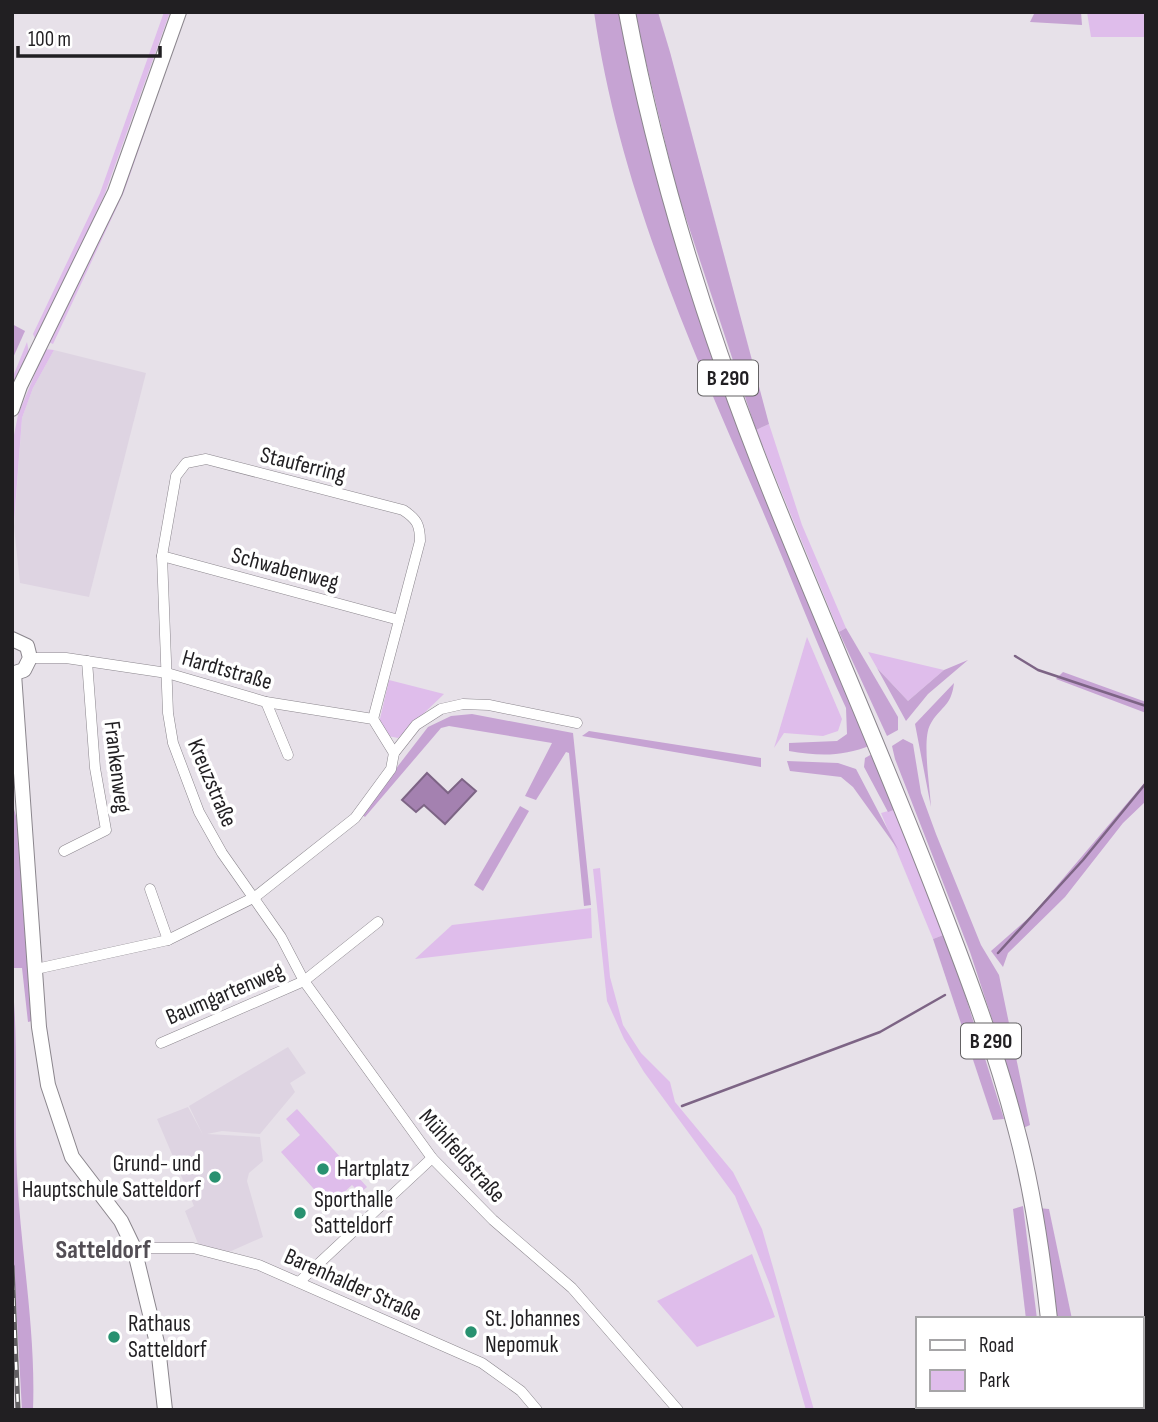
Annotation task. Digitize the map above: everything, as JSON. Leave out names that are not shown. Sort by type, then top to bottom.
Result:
[{"type":"main road","name":"B 290","points":[[626,12],[675,218],[719,355],[889,774],[999,1064],[1032,1199],[1049,1317]]},
{"type":"street","points":[[12,409],[24,377],[115,191],[179,12]]},
{"type":"street","name":"Stauferring","points":[[167,673],[162,556],[176,476],[186,463],[206,459],[403,510],[415,518],[420,529],[420,541],[373,719]]},
{"type":"street","name":"Schwabenweg","points":[[162,556],[399,620]]},
{"type":"street","points":[[12,638],[27,646],[30,658],[24,670],[13,674],[43,1059],[64,1138],[72,1157],[121,1221],[134,1248],[158,1347],[165,1410]]},
{"type":"street","name":"Hardtstraße","points":[[30,658],[87,661],[167,673],[266,702],[373,719]]},
{"type":"street","name":"Frankenweg","points":[[64,851],[106,830],[95,768],[87,661]]},
{"type":"street","name":"Kreuzstraße","points":[[167,673],[173,743],[186,780],[199,812],[222,853],[254,897]]},
{"type":"street","points":[[266,702],[288,755]]},
{"type":"street","points":[[36,969],[168,940],[254,897],[355,818],[391,769],[394,753],[415,725],[427,716],[463,704],[489,705],[577,723]]},
{"type":"street","points":[[373,719],[394,753]]},
{"type":"street","points":[[150,889],[168,940]]},
{"type":"street","name":"Mühlfeldstraße","points":[[254,897],[281,937],[304,981],[432,1158],[494,1220],[572,1287],[678,1410]]},
{"type":"street","name":"Baumgartenweg","points":[[161,1043],[304,981],[379,922]]},
{"type":"street","points":[[299,1282],[432,1158]]},
{"type":"street","name":"Barenhalder Straße","points":[[134,1248],[193,1248],[242,1260],[299,1282],[482,1363],[522,1391],[537,1410]]},
{"type":"shaded area","points":[[594,12],[620,12],[668,211],[871,745],[861,749],[830,754],[789,751],[789,743],[837,741],[847,734],[846,708],[706,380],[659,261],[620,139]]},
{"type":"shaded area","points":[[634,12],[658,12],[670,52],[769,424],[756,430],[676,188]]},
{"type":"shaded area","points":[[1035,12],[1081,12],[1082,25],[1030,22]]},
{"type":"shaded area","points":[[12,324],[25,331],[12,360]]},
{"type":"shaded area","points":[[54,350],[146,373],[89,597],[20,583],[14,527],[22,418],[33,388]]},
{"type":"shaded area","points":[[846,628],[898,717],[898,730],[887,736],[839,632]]},
{"type":"shaded area","points":[[968,660],[928,694],[906,721],[877,668],[908,701],[944,670]]},
{"type":"shaded area","points":[[1063,672],[1146,702],[1146,713],[1056,679]]},
{"type":"shaded area","points":[[954,683],[950,697],[928,732],[931,807],[915,724]]},
{"type":"shaded area","points":[[472,714],[573,733],[591,905],[584,906],[569,753],[566,752],[536,800],[525,796],[552,743],[449,726],[441,728],[365,817],[361,814],[428,727],[451,716]]},
{"type":"shaded area","points":[[589,731],[761,758],[761,767],[582,736]]},
{"type":"shaded area","points":[[903,739],[913,744],[921,793],[936,834],[981,945],[999,975],[1030,1125],[1021,1129],[992,1019],[970,952],[895,759],[892,746]]},
{"type":"shaded area","points":[[872,754],[899,808],[888,812],[864,767],[865,758]]},
{"type":"shaded area","points":[[787,761],[838,763],[856,769],[899,851],[853,787],[841,777],[790,771]]},
{"type":"shaded area","points":[[427,773],[448,793],[462,779],[476,791],[445,824],[424,805],[416,812],[402,800]]},
{"type":"shaded area","points":[[1146,781],[1146,801],[1123,823],[1065,897],[1008,953],[1003,967],[991,951],[1032,915]]},
{"type":"shaded area","points":[[12,802],[18,823],[32,1021],[28,1022],[22,968],[12,968]]},
{"type":"shaded area","points":[[520,806],[529,811],[483,891],[474,885]]},
{"type":"shaded area","points":[[946,934],[1004,1119],[993,1120],[933,939]]},
{"type":"shaded area","points":[[12,978],[17,1175],[32,1351],[33,1410],[22,1410],[12,1231]]},
{"type":"shaded area","name":"Grund- und Hauptschule Satteldorf","points":[[288,1047],[306,1073],[290,1083],[295,1092],[260,1134],[222,1131],[207,1134],[260,1137],[263,1161],[249,1173],[247,1181],[263,1237],[229,1252],[199,1246],[185,1211],[194,1206],[157,1119],[188,1107],[203,1135],[189,1106]]},
{"type":"shaded area","points":[[1023,1206],[1037,1317],[1026,1317],[1013,1209]]},
{"type":"shaded area","points":[[1038,1208],[1049,1209],[1072,1317],[1054,1317]]},
{"type":"green space","points":[[164,12],[170,12],[104,196],[36,341],[33,334],[100,193]]},
{"type":"green space","points":[[1087,12],[1146,12],[1146,37],[1091,37]]},
{"type":"green space","points":[[155,103],[124,192],[53,344],[46,341]]},
{"type":"green space","points":[[27,342],[29,353],[12,397],[12,379]]},
{"type":"green space","points":[[45,349],[54,350],[33,388],[22,418],[14,522],[12,445],[18,415]]},
{"type":"green space","points":[[769,424],[802,525],[846,628],[839,632],[756,430]]},
{"type":"green space","points":[[807,637],[842,719],[838,731],[823,736],[784,733],[774,748]]},
{"type":"green space","points":[[868,652],[944,670],[908,701],[877,668]]},
{"type":"green space","points":[[389,680],[444,694],[398,738],[388,736],[379,723]]},
{"type":"green space","points":[[899,808],[946,934],[933,939],[881,813]]},
{"type":"green space","points":[[600,868],[610,977],[623,1025],[641,1053],[670,1082],[675,1102],[733,1172],[762,1229],[814,1410],[806,1410],[770,1285],[735,1196],[644,1072],[624,1039],[607,1001],[593,869]]},
{"type":"green space","points":[[591,908],[592,938],[415,959],[452,925]]},
{"type":"green space","name":"Hartplatz","points":[[297,1109],[367,1187],[360,1193],[352,1185],[329,1206],[281,1152],[300,1135],[286,1119]]},
{"type":"green space","points":[[752,1254],[775,1317],[697,1347],[657,1301]]},
{"type":"waterway","points":[[1015,656],[1038,670],[1146,706]]},
{"type":"waterway","points":[[998,953],[1083,860],[1146,783]]},
{"type":"waterway","points":[[682,1106],[880,1032],[945,995]]},
{"type":"railway","points":[[12,1266],[18,1410]]},
{"type":"place","name":"Hartplatz","points":[[323,1169]]},
{"type":"place","name":"Grund- und Hauptschule Satteldorf","points":[[215,1177]]},
{"type":"place","name":"Sporthalle Satteldorf","points":[[300,1213]]},
{"type":"place","name":"St. Johannes Nepomuk","points":[[471,1332]]},
{"type":"place","name":"Rathaus Satteldorf","points":[[114,1337]]},
{"type":"district","name":"Satteldorf","points":[[103,1250]]}]
